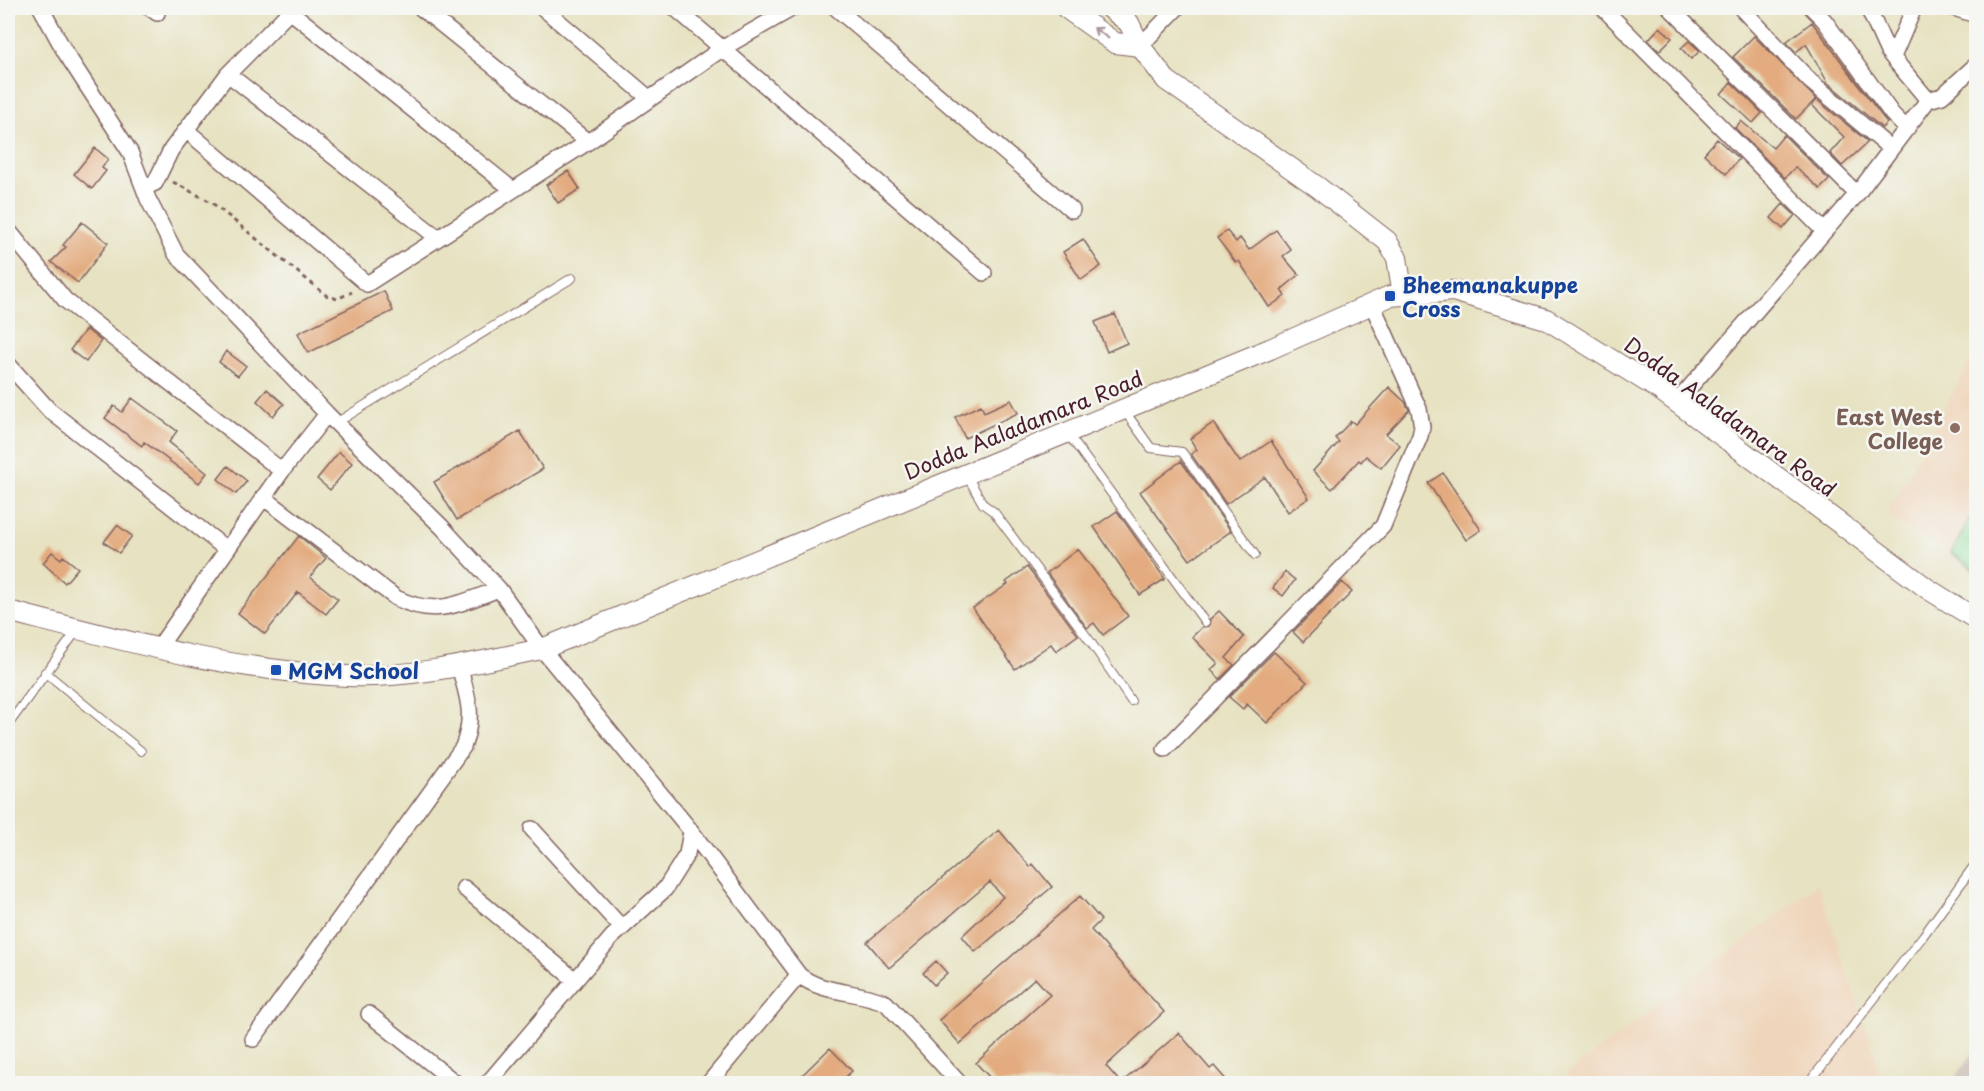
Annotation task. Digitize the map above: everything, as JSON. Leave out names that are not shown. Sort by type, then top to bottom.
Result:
[{"type":"main road","points":[[1066,8],[1115,44],[1140,46]]},
{"type":"main road","points":[[1110,8],[1129,23],[1140,46],[1166,80],[1319,188],[1387,240],[1397,258],[1403,295]]},
{"type":"main road","name":"Dodda Aaladamara Road","points":[[8,611],[159,647],[276,670],[350,676],[425,672],[542,649],[1124,409],[1390,296],[1453,291],[1546,319],[1677,402],[1928,590],[1977,619]]},
{"type":"street","points":[[41,8],[65,52],[130,152],[149,186],[176,254],[332,419],[442,526],[499,589],[542,649],[691,831],[799,975],[812,986],[873,997],[886,1003],[951,1081]]},
{"type":"street","points":[[421,8],[588,142]]},
{"type":"street","points":[[543,8],[650,99]]},
{"type":"street","points":[[675,8],[984,273]]},
{"type":"street","points":[[186,130],[366,284],[588,142],[723,48],[793,8]]},
{"type":"street","points":[[836,8],[1072,210]]},
{"type":"street","points":[[1140,46],[1177,8]]},
{"type":"street","points":[[1603,8],[1824,231]]},
{"type":"street","points":[[1670,8],[1857,194]]},
{"type":"street","points":[[1741,8],[1813,84],[1890,148]]},
{"type":"street","points":[[1812,8],[1824,20],[1892,114],[1907,129]]},
{"type":"street","points":[[1868,8],[1885,46],[1928,100]]},
{"type":"street","points":[[1893,57],[1914,8]]},
{"type":"street","points":[[1954,8],[1977,15]]},
{"type":"street","points":[[149,186],[171,150],[228,74],[291,9],[513,190]]},
{"type":"street","points":[[1677,402],[1857,194],[1928,100],[1942,96],[1977,65]]},
{"type":"street","points":[[228,74],[438,238]]},
{"type":"street","points":[[8,230],[65,300],[282,471]]},
{"type":"street","points":[[1165,749],[1387,520],[1420,436],[1422,420],[1372,304]]},
{"type":"street","points":[[8,364],[49,410],[226,549]]},
{"type":"street","points":[[159,647],[282,471],[332,419]]},
{"type":"street","points":[[263,498],[396,598],[413,606],[430,609],[446,608],[499,589]]},
{"type":"street","points":[[253,1039],[463,747],[470,729],[471,709],[459,666]]},
{"type":"street","points":[[532,829],[622,928]]},
{"type":"street","points":[[487,1083],[622,928],[665,889],[687,854],[691,831]]},
{"type":"street","points":[[464,888],[575,980]]},
{"type":"street","points":[[708,1083],[799,975]]},
{"type":"street","points":[[369,1014],[457,1083]]},
{"type":"lane","points":[[332,419],[572,278]]},
{"type":"lane","points":[[1124,409],[1151,448],[1182,452],[1255,555]]},
{"type":"lane","points":[[1067,432],[1204,622]]},
{"type":"lane","points":[[965,473],[983,504],[994,512],[1090,641],[1131,701]]},
{"type":"lane","points":[[8,725],[78,629]]},
{"type":"lane","points":[[45,672],[141,750]]},
{"type":"lane","points":[[1808,1083],[1977,863]]},
{"type":"path","points":[[149,186],[170,181],[211,202],[326,295],[337,299],[366,284]]},
{"type":"shaded area","name":"East West College","points":[[1976,349],[1976,508],[1951,553],[1886,516]]},
{"type":"shaded area","points":[[1818,884],[1884,1083],[1574,1084],[1566,1074]]},
{"type":"shaded area","points":[[1976,1049],[1976,1083],[1950,1083]]},
{"type":"green space","points":[[1976,508],[1976,571],[1951,553]]},
{"type":"building","points":[[1812,22],[1887,123],[1882,128],[1828,83],[1806,44],[1796,52],[1786,42]]},
{"type":"building","points":[[1660,27],[1672,38],[1659,51],[1648,40]]},
{"type":"building","points":[[1754,36],[1816,99],[1796,119],[1733,57]]},
{"type":"building","points":[[1689,41],[1700,51],[1691,59],[1681,48]]},
{"type":"building","points":[[1731,82],[1762,113],[1753,123],[1721,94]]},
{"type":"building","points":[[1817,100],[1868,142],[1842,166],[1830,153],[1844,137],[1812,105]]},
{"type":"building","points":[[1741,121],[1773,148],[1784,135],[1829,180],[1820,189],[1795,167],[1785,178],[1735,128]]},
{"type":"building","points":[[1717,139],[1739,159],[1726,174],[1704,154]]},
{"type":"building","points":[[95,148],[108,159],[102,168],[106,171],[92,189],[74,174]]},
{"type":"building","points":[[568,171],[580,189],[558,203],[546,185]]},
{"type":"building","points":[[1783,204],[1795,215],[1783,229],[1771,218]]},
{"type":"building","points":[[82,222],[108,243],[78,283],[51,262],[66,247],[63,245]]},
{"type":"building","points":[[1276,230],[1291,250],[1283,256],[1299,275],[1281,290],[1285,296],[1269,307],[1239,261],[1236,263],[1217,238],[1227,231],[1236,242],[1240,238],[1249,250]]},
{"type":"building","points":[[1083,239],[1101,266],[1081,280],[1063,252]]},
{"type":"building","points":[[384,291],[393,311],[308,353],[298,333]]},
{"type":"building","points":[[1115,314],[1127,343],[1107,352],[1095,322]]},
{"type":"building","points":[[86,329],[101,341],[86,362],[70,350]]},
{"type":"building","points":[[226,351],[246,366],[238,376],[219,362]]},
{"type":"building","points":[[1389,387],[1405,402],[1409,410],[1386,434],[1400,445],[1381,468],[1366,456],[1361,462],[1359,460],[1332,489],[1313,471],[1339,442],[1335,438],[1351,421],[1355,424]]},
{"type":"building","points":[[267,389],[284,404],[273,416],[257,401]]},
{"type":"building","points":[[132,398],[177,431],[169,442],[207,473],[199,483],[144,442],[142,446],[105,418],[114,406],[122,412]]},
{"type":"building","points":[[1011,400],[1018,413],[965,438],[955,417],[981,405],[984,412]]},
{"type":"building","points":[[1213,423],[1240,462],[1271,441],[1309,498],[1288,512],[1265,477],[1226,504],[1191,454],[1197,450],[1190,439]]},
{"type":"building","points":[[520,431],[543,469],[457,520],[434,482]]},
{"type":"building","points":[[339,452],[352,463],[330,490],[317,479]]},
{"type":"building","points":[[1181,461],[1231,531],[1190,560],[1140,492]]},
{"type":"building","points":[[228,466],[247,481],[236,494],[218,479]]},
{"type":"building","points":[[1443,473],[1481,530],[1466,540],[1428,483]]},
{"type":"building","points":[[1117,511],[1165,579],[1140,595],[1094,527]]},
{"type":"building","points":[[117,525],[132,536],[119,553],[104,542]]},
{"type":"building","points":[[299,536],[326,558],[310,577],[338,599],[326,614],[298,592],[265,634],[238,613]]},
{"type":"building","points":[[1078,549],[1128,616],[1103,635],[1094,623],[1087,628],[1047,573]]},
{"type":"building","points":[[52,552],[61,559],[63,556],[78,568],[65,583],[43,563]]},
{"type":"building","points":[[1027,567],[1078,635],[1056,651],[1051,644],[1015,669],[973,608],[1008,584],[1006,582]]},
{"type":"building","points":[[1285,572],[1295,580],[1283,596],[1273,588]]},
{"type":"building","points":[[1342,582],[1352,592],[1303,642],[1293,632]]},
{"type":"building","points":[[1219,611],[1244,637],[1226,658],[1234,665],[1220,679],[1211,670],[1218,663],[1192,637],[1202,627],[1209,626],[1210,619]]},
{"type":"building","points":[[1274,652],[1307,682],[1267,723],[1247,704],[1243,709],[1229,697]]},
{"type":"building","points":[[999,830],[1030,867],[1033,864],[1052,887],[975,952],[962,936],[1003,897],[990,882],[889,968],[867,942]]},
{"type":"building","points":[[1080,896],[1101,920],[1091,930],[1164,1012],[1106,1066],[1121,1083],[995,1083],[976,1063],[1050,995],[1035,978],[960,1044],[939,1020]]},
{"type":"building","points":[[936,961],[947,973],[934,985],[923,973]]},
{"type":"building","points":[[1179,1033],[1210,1069],[1214,1066],[1229,1083],[1121,1083]]},
{"type":"building","points":[[830,1048],[852,1071],[839,1083],[794,1083]]},
{"type":"place","name":"Bheemanakuppe Cross","points":[[1390,296]]},
{"type":"place","name":"East West College","points":[[1955,428]]},
{"type":"place","name":"MGM School","points":[[276,670]]}]
